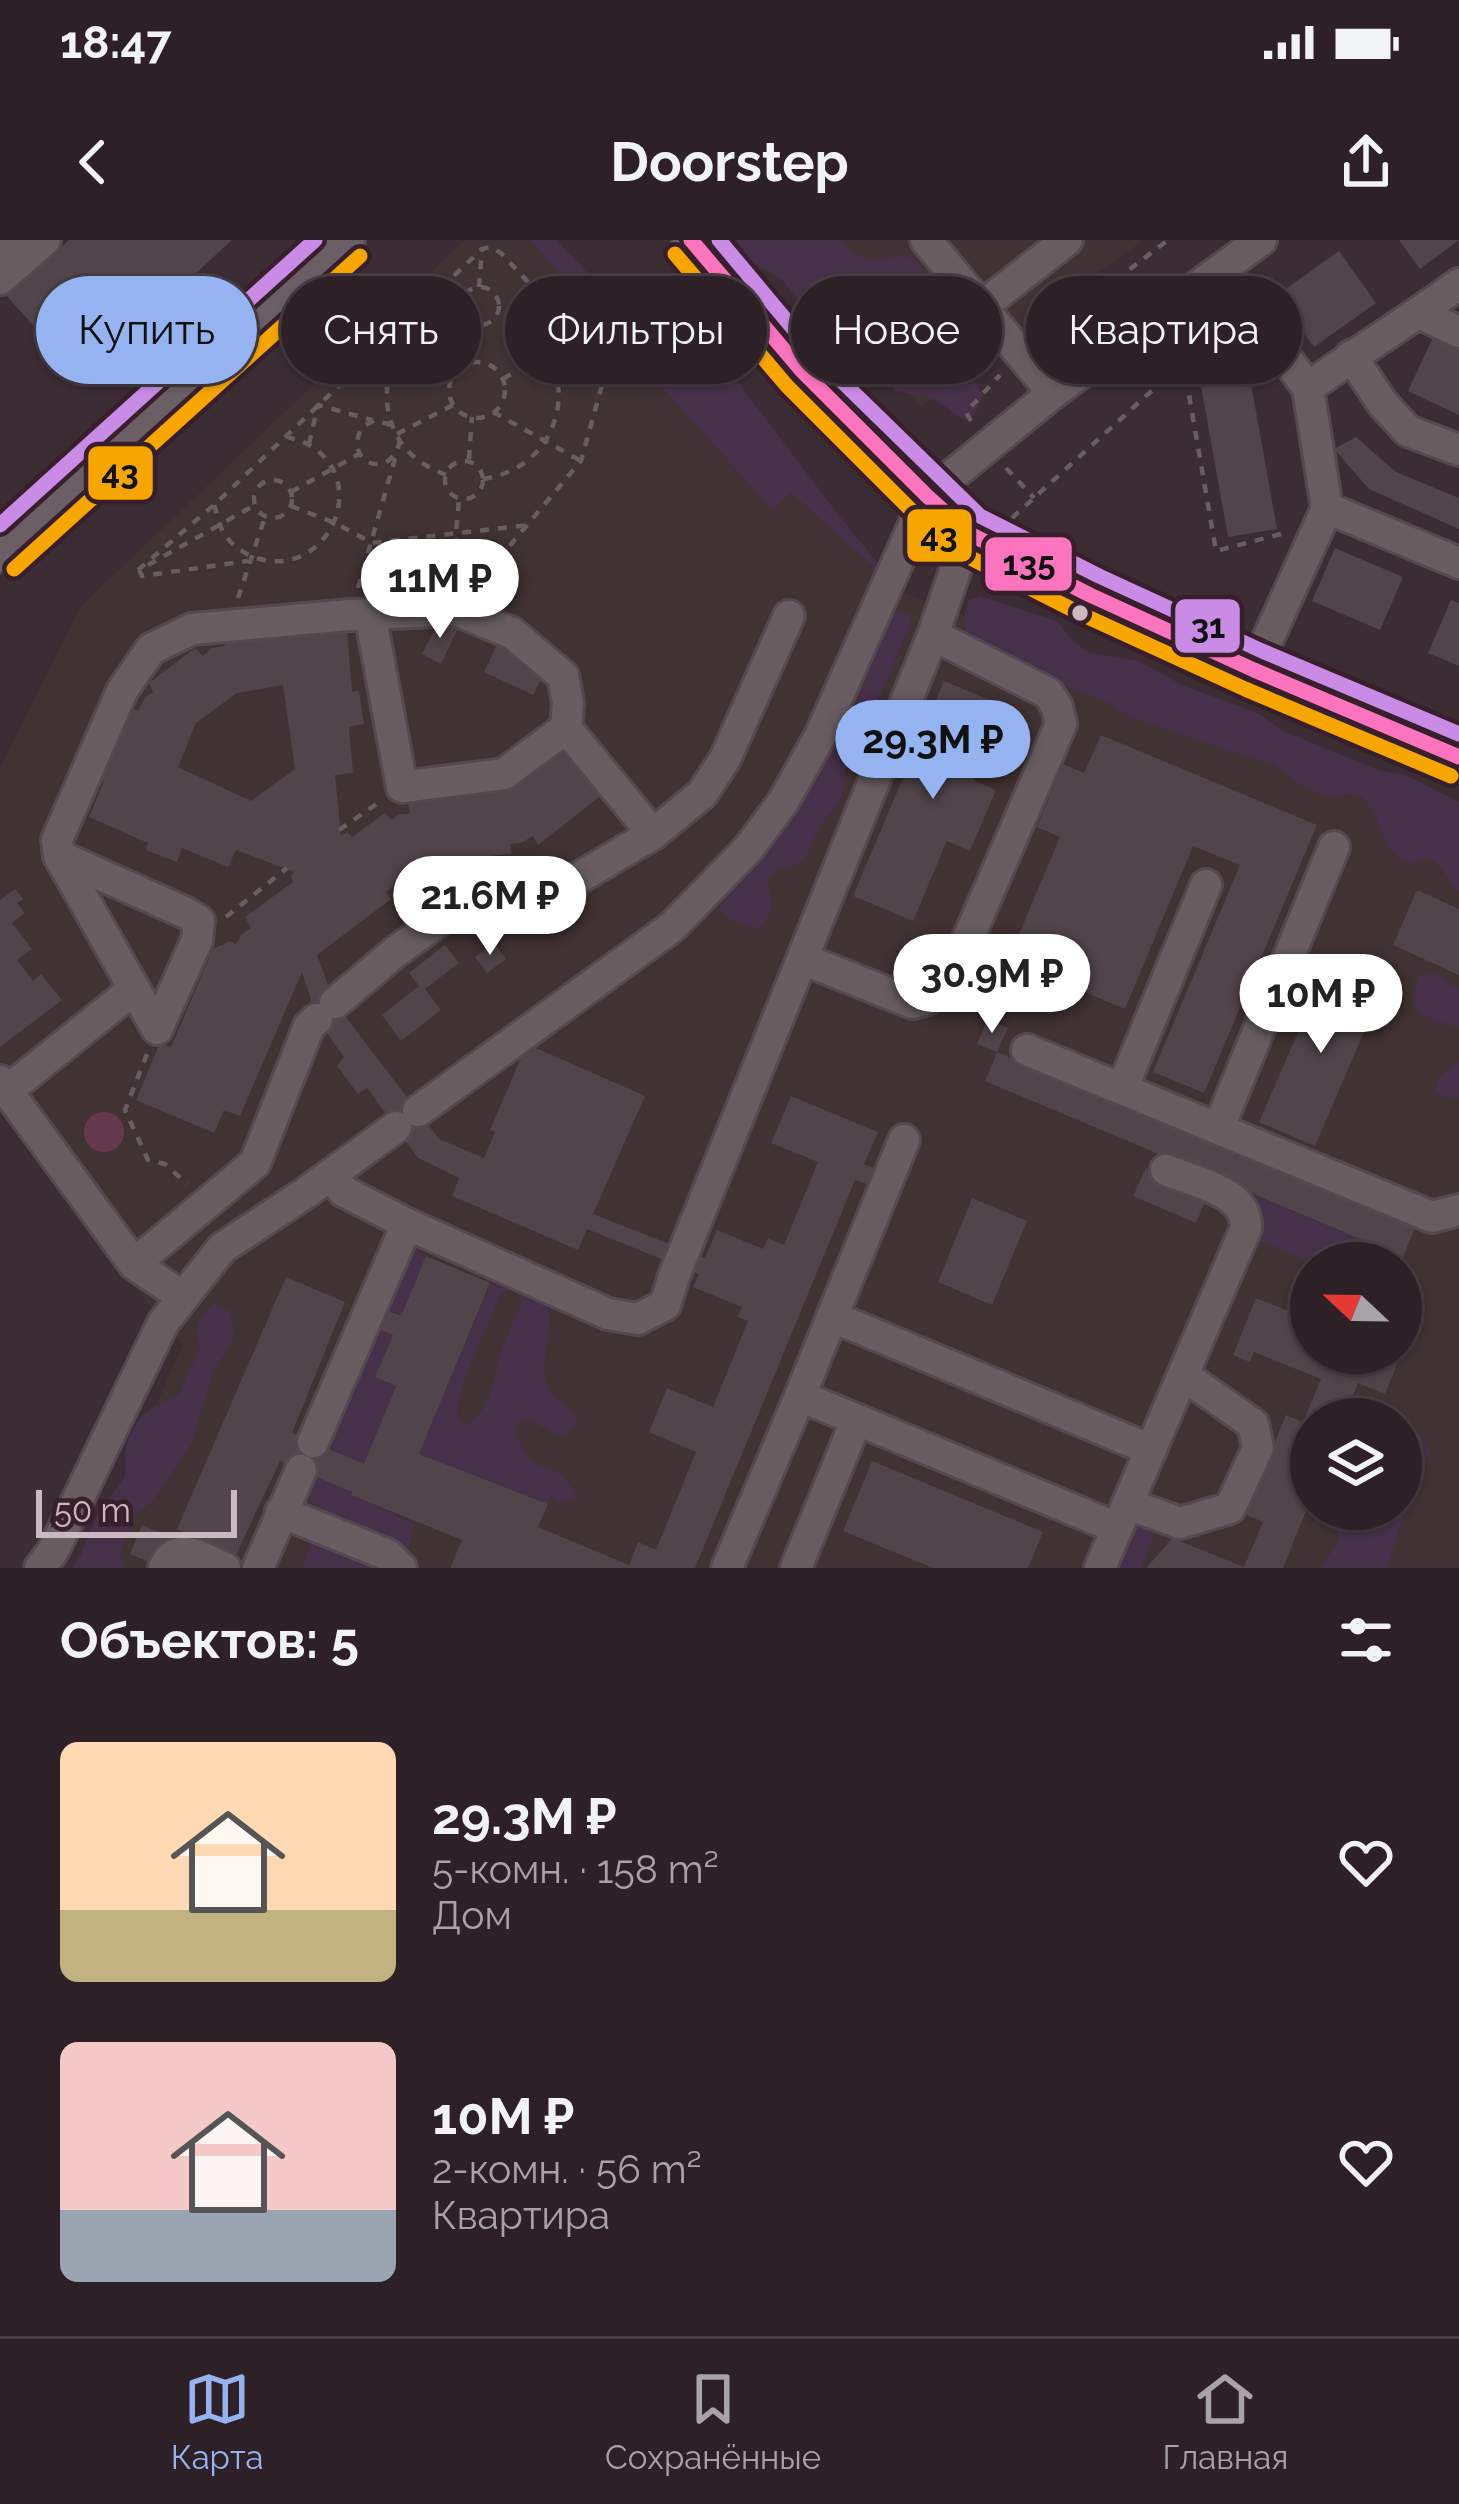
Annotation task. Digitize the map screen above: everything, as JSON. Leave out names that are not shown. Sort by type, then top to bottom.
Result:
[{"type":"main road","points":[[0,553],[346,240]]},
{"type":"main road","points":[[691,240],[802,371],[968,532],[1254,670],[1459,757]]},
{"type":"street","points":[[0,279],[45,240]]},
{"type":"street","points":[[926,240],[956,276]]},
{"type":"street","points":[[1002,291],[1067,240]]},
{"type":"street","points":[[40,1568],[53,1551],[163,1323],[222,1248],[672,927],[758,837],[783,802],[820,736],[927,496],[1053,393],[1262,240]]},
{"type":"street","points":[[1222,271],[1226,276]]},
{"type":"street","points":[[1308,388],[1459,284]]},
{"type":"street","points":[[1419,313],[1459,332]]},
{"type":"street","points":[[1002,332],[1053,393]]},
{"type":"street","points":[[1351,356],[1383,404],[1408,430],[1459,450]]},
{"type":"street","points":[[1254,670],[1323,516],[1308,388],[1302,380]]},
{"type":"street","points":[[1323,516],[1459,563]]},
{"type":"street","points":[[333,1172],[343,1191],[406,1224],[608,1314],[638,1319],[664,1305],[933,634],[968,532]]},
{"type":"street","points":[[157,1029],[59,856],[57,840],[122,691],[151,649],[192,629],[456,610],[512,633],[563,676],[566,728],[653,834]]},
{"type":"street","points":[[360,614],[402,787],[504,774],[566,728]]},
{"type":"street","points":[[134,1264],[255,1163],[309,1026],[394,953],[452,911],[555,892],[653,834],[702,794],[725,759],[789,616]]},
{"type":"street","points":[[803,959],[913,1003],[928,999],[949,983],[1061,724],[1048,692],[933,634]]},
{"type":"street","points":[[1218,1129],[1334,848]]},
{"type":"street","points":[[59,856],[199,921],[197,940],[157,1029]]},
{"type":"street","points":[[1122,1089],[1206,885]]},
{"type":"street","points":[[134,989],[3,1086],[134,1264],[183,1298]]},
{"type":"street","points":[[1027,1050],[1432,1217],[1459,1210]]},
{"type":"street","points":[[727,1568],[904,1140]]},
{"type":"street","points":[[1100,1568],[1246,1228],[1246,1215],[1235,1200],[1166,1170]]},
{"type":"street","points":[[258,1568],[406,1224]]},
{"type":"street","points":[[833,1317],[1151,1450]]},
{"type":"street","points":[[800,1396],[856,1421],[1122,1516],[1180,1523],[1230,1508],[1258,1448],[1252,1424],[1183,1375]]},
{"type":"street","points":[[796,1568],[856,1421]]},
{"type":"street","points":[[281,1513],[388,1555],[401,1568]]},
{"type":"street","points":[[164,1568],[176,1552],[186,1552],[225,1568]]},
{"type":"path","points":[[138,570],[214,505],[482,249],[490,247],[501,253],[523,276]]},
{"type":"path","points":[[479,276],[482,249]]},
{"type":"path","points":[[481,288],[494,294],[498,311],[492,321],[481,324]]},
{"type":"path","points":[[498,311],[505,314]]},
{"type":"path","points":[[450,384],[449,396],[459,412],[485,417],[493,412],[504,398],[503,379],[491,365],[481,363]]},
{"type":"path","points":[[360,614],[372,543],[396,455],[397,434],[388,412],[386,384]]},
{"type":"path","points":[[483,478],[499,476],[524,463],[545,441],[556,417],[559,384]]},
{"type":"path","points":[[456,610],[581,461],[602,384]]},
{"type":"path","points":[[1009,521],[1158,384]]},
{"type":"path","points":[[1187,384],[1216,550],[1323,516]]},
{"type":"path","points":[[318,405],[389,423],[417,460],[446,476]]},
{"type":"path","points":[[309,444],[318,405]]},
{"type":"path","points":[[397,434],[453,405]]},
{"type":"path","points":[[493,412],[581,461]]},
{"type":"path","points":[[469,462],[472,417]]},
{"type":"path","points":[[375,420],[358,433],[359,454],[377,464],[396,455]]},
{"type":"path","points":[[138,570],[142,576],[249,558],[275,562],[314,550],[329,535],[340,495],[325,458],[309,444],[285,436]]},
{"type":"path","points":[[291,492],[359,454]]},
{"type":"path","points":[[469,462],[483,478],[476,495],[459,499],[449,493],[446,476],[457,463],[469,462]]},
{"type":"path","points":[[278,480],[291,492],[291,506],[280,517],[265,516],[255,505],[255,493],[267,481],[278,480]]},
{"type":"path","points":[[456,610],[459,499]]},
{"type":"path","points":[[214,505],[220,526],[249,558]]},
{"type":"path","points":[[138,570],[255,505]]},
{"type":"path","points":[[291,506],[372,543],[528,525]]},
{"type":"path","points":[[230,626],[265,516]]},
{"type":"path","points":[[338,830],[402,787]]},
{"type":"path","points":[[197,940],[286,868]]},
{"type":"path","points":[[157,1029],[124,1111],[148,1160],[165,1164],[208,1204]]},
{"type":"shaded area","points":[[465,240],[530,240],[562,276],[505,276],[505,384],[659,384],[772,510],[790,491],[902,592],[1459,823],[1459,1568],[79,1568],[183,1344],[0,1113],[0,768],[81,606],[314,384],[481,384],[481,276],[427,276]]},
{"type":"shaded area","points":[[530,240],[556,240],[591,276],[562,276]]},
{"type":"shaded area","points":[[728,240],[840,240],[872,260],[916,259],[926,276],[791,276],[791,291]]},
{"type":"shaded area","points":[[776,240],[1144,240],[1095,276],[1026,276],[1026,326],[1002,344],[1002,276],[807,276]]},
{"type":"shaded area","points":[[659,384],[740,384],[902,592],[790,492],[773,511]]},
{"type":"shaded area","points":[[889,384],[976,384],[983,395],[975,414],[966,420],[928,397],[895,391]]},
{"type":"shaded area","points":[[901,384],[950,384],[921,407]]},
{"type":"shaded area","points":[[980,596],[1057,621],[1089,653],[1139,661],[1182,685],[1260,714],[1281,730],[1378,770],[1405,775],[1459,802],[1459,891],[1431,858],[1411,864],[1401,860],[1387,845],[1374,812],[1362,797],[1323,796],[1274,764],[1127,715],[966,639],[967,605]]},
{"type":"shaded area","points":[[902,612],[910,615],[911,622],[881,694],[858,722],[847,750],[838,804],[819,827],[807,856],[795,866],[775,870],[767,882],[771,906],[759,928],[730,919],[718,906],[719,899],[846,716],[884,624]]},
{"type":"shaded area","points":[[1435,973],[1459,989],[1459,1028],[1430,1018],[1414,1003],[1419,976]]},
{"type":"shaded area","points":[[1459,1061],[1459,1098],[1442,1097],[1435,1090],[1439,1080]]},
{"type":"shaded area","points":[[104,1112],[118,1118],[124,1132],[118,1146],[104,1152],[90,1146],[84,1132],[90,1118]]},
{"type":"shaded area","points":[[1255,1195],[1366,1242],[1290,1242],[1290,1253],[1249,1236],[1249,1201]]},
{"type":"shaded area","points":[[409,1243],[426,1256],[401,1316],[389,1312],[381,1330],[393,1335],[375,1377],[396,1386],[351,1494],[414,1524],[409,1547],[317,1511],[310,1498]]},
{"type":"shaded area","points":[[503,1279],[548,1303],[546,1383],[577,1420],[563,1436],[521,1420],[516,1436],[535,1463],[563,1475],[576,1494],[574,1499],[560,1502],[551,1495],[548,1504],[419,1454],[490,1285]],"holes":[[[511,1289],[523,1300],[487,1401],[466,1424],[457,1419],[458,1405],[474,1356],[501,1294]]]},
{"type":"shaded area","points":[[215,1303],[229,1311],[235,1335],[213,1373],[192,1443],[153,1501],[136,1515],[121,1550],[125,1568],[72,1568],[96,1518],[124,1478],[132,1430],[152,1408],[178,1396],[199,1350],[199,1321]]},
{"type":"shaded area","points":[[1422,1438],[1432,1451],[1422,1465]]},
{"type":"shaded area","points":[[1160,1520],[1141,1568],[1105,1568],[1127,1522]]},
{"type":"shaded area","points":[[1339,1530],[1399,1530],[1387,1568],[1321,1568],[1337,1543]]},
{"type":"shaded area","points":[[321,1537],[380,1568],[301,1568],[312,1542]]},
{"type":"building","points":[[69,240],[232,240],[193,276],[36,276],[36,329],[6,295]]},
{"type":"building","points":[[1399,240],[1459,240],[1420,269]]},
{"type":"building","points":[[1339,251],[1376,303],[1314,347],[1302,330],[1302,277]]},
{"type":"building","points":[[1437,329],[1459,340],[1459,415],[1408,391]]},
{"type":"building","points":[[1201,384],[1251,384],[1277,529],[1228,537]]},
{"type":"building","points":[[1356,437],[1396,472],[1459,498],[1459,529],[1369,489],[1334,449]]},
{"type":"building","points":[[1335,548],[1403,577],[1380,630],[1312,601]]},
{"type":"building","points":[[1451,600],[1459,603],[1459,666],[1428,653]]},
{"type":"building","points":[[440,619],[458,628],[441,664],[422,654]]},
{"type":"building","points":[[347,629],[352,692],[359,691],[364,724],[349,727],[353,773],[335,775],[341,836],[347,832],[352,837],[385,813],[392,820],[398,814],[410,814],[408,803],[504,792],[551,759],[544,749],[562,735],[603,794],[538,845],[533,836],[510,844],[511,854],[421,863],[386,892],[391,899],[317,955],[335,1003],[439,1139],[484,1158],[495,1132],[490,1130],[527,1044],[645,1096],[593,1214],[705,1258],[717,1230],[763,1249],[768,1238],[784,1245],[818,1162],[771,1143],[791,1096],[878,1132],[864,1164],[874,1168],[867,1184],[855,1180],[695,1568],[450,1568],[462,1540],[280,1461],[236,1555],[177,1529],[286,1277],[345,1302],[292,1433],[364,1464],[396,1386],[375,1377],[393,1335],[381,1330],[389,1311],[401,1316],[426,1256],[490,1283],[419,1454],[548,1504],[538,1527],[629,1565],[638,1542],[656,1550],[696,1452],[649,1432],[667,1388],[713,1407],[748,1321],[737,1317],[742,1307],[693,1287],[699,1274],[587,1229],[578,1250],[452,1196],[459,1178],[418,1158],[367,1088],[358,1094],[337,1066],[344,1057],[317,1019],[302,972],[240,1116],[224,1110],[214,1133],[136,1100],[160,1043],[171,1047],[213,949],[230,941],[236,944],[251,928],[245,917],[293,882],[294,872],[236,850],[228,867],[182,848],[177,862],[146,850],[148,843],[89,817],[129,707],[138,711],[153,692],[149,683],[195,648],[203,656],[225,646],[223,636]],"holes":[[[283,685],[295,769],[251,801],[178,767],[196,723],[237,693]]]},
{"type":"building","points":[[497,645],[546,669],[533,695],[484,672]]},
{"type":"building","points":[[944,681],[1004,706],[973,780],[996,790],[970,851],[947,841],[913,921],[853,896]]},
{"type":"building","points":[[1101,735],[1317,825],[1204,1093],[1153,1072],[1240,865],[1193,846],[1125,1009],[1075,988],[1065,1012],[998,984],[1060,837],[1037,827],[1063,764],[1084,773]]},
{"type":"building","points":[[15,889],[25,913],[12,923],[32,949],[17,960],[33,981],[41,974],[62,1000],[0,1047],[0,900]]},
{"type":"building","points":[[1417,890],[1459,909],[1459,975],[1393,945]]},
{"type":"building","points":[[494,943],[506,959],[487,973],[475,957]]},
{"type":"building","points":[[445,945],[459,963],[425,989],[441,1010],[401,1041],[382,1015],[419,986],[409,973]]},
{"type":"building","points":[[1327,966],[1382,990],[1315,1146],[1259,1122]]},
{"type":"building","points":[[988,1019],[1008,1028],[997,1052],[977,1044]]},
{"type":"building","points":[[997,1052],[1415,1228],[1409,1242],[1367,1242],[985,1081]]},
{"type":"building","points":[[1146,1168],[1208,1195],[1196,1223],[1133,1196]]},
{"type":"building","points":[[972,1198],[1027,1221],[992,1305],[938,1282]]},
{"type":"building","points":[[1256,1298],[1290,1312],[1290,1367],[1254,1352],[1250,1362],[1233,1355]]},
{"type":"building","points":[[1309,1374],[1393,1374],[1385,1394],[1358,1383],[1352,1398],[1313,1398],[1321,1379]]},
{"type":"building","points":[[1286,1415],[1290,1417],[1290,1530],[1298,1530],[1283,1568],[1146,1568],[1180,1530],[1177,1540],[1244,1567],[1263,1522],[1245,1514]]},
{"type":"building","points":[[872,1461],[1043,1532],[1028,1568],[933,1568],[843,1531]]},
{"type":"building","points":[[142,1525],[170,1537],[158,1566],[130,1554]]},
{"type":"transit line","name":"31","points":[[0,525],[315,240]]},
{"type":"transit line","name":"135","points":[[691,240],[802,371],[968,533],[1254,670],[1459,757]]},
{"type":"transit line","name":"31","points":[[719,240],[817,357],[980,516],[1262,651],[1459,734]]},
{"type":"transit line","name":"43","points":[[675,254],[787,386],[957,551],[1245,689],[1451,776]]},
{"type":"transit line","name":"43","points":[[14,569],[360,256]]}]
